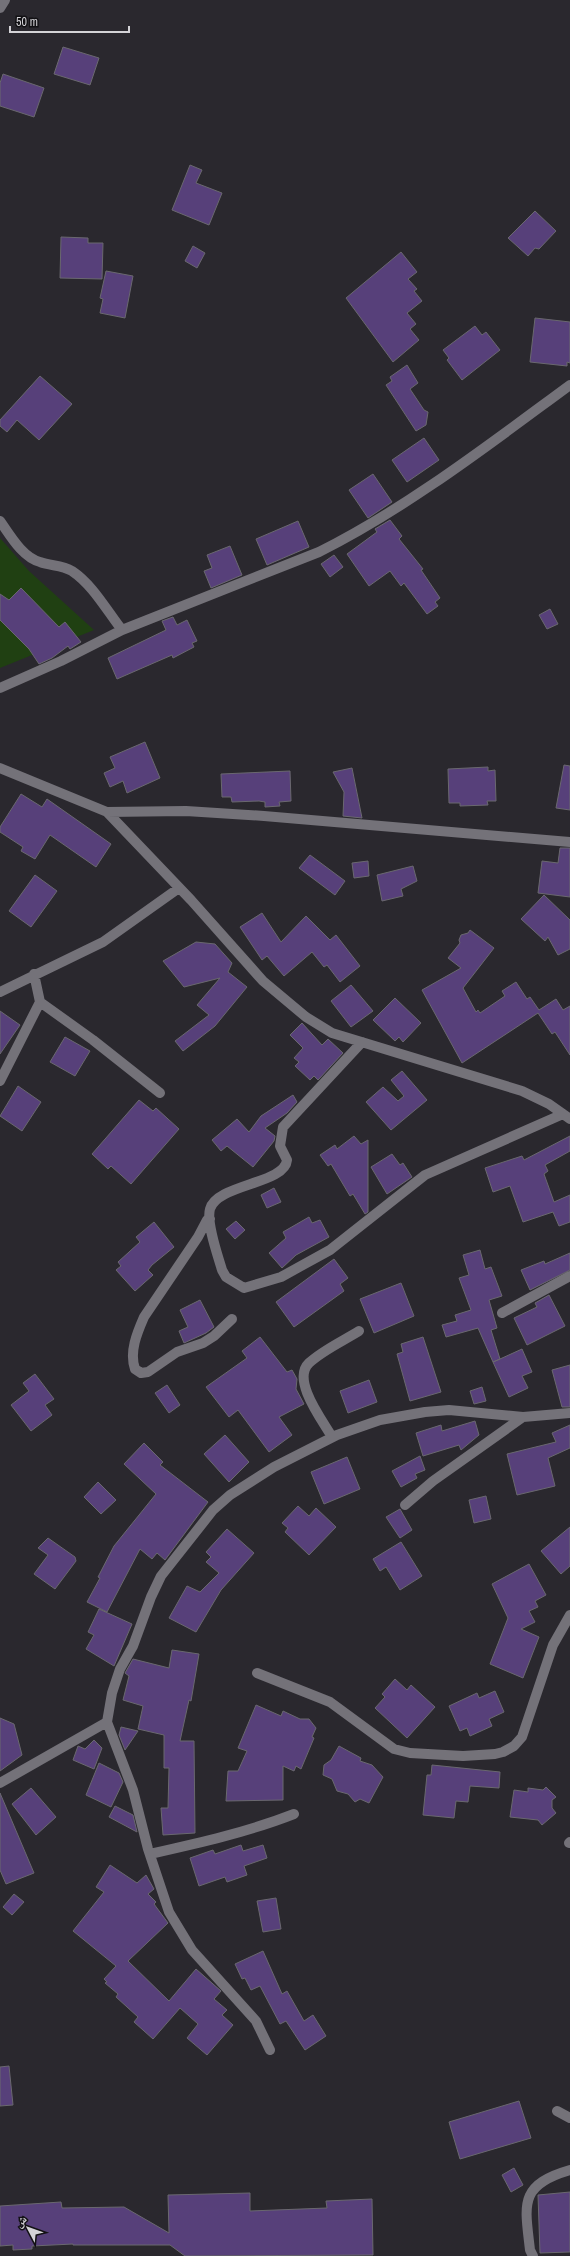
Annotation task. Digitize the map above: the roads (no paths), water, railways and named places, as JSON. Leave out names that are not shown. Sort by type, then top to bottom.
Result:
[{"type":"street","points":[[0,8],[5,0]]},
{"type":"street","points":[[0,688],[61,662],[122,630],[319,552],[347,538],[458,465],[570,385]]},
{"type":"street","points":[[0,521],[30,557],[40,562],[63,567],[72,571],[82,580],[122,630]]},
{"type":"street","points":[[0,768],[107,812],[186,811],[264,816],[570,842]]},
{"type":"street","points":[[107,812],[179,888],[262,981],[306,1017],[332,1033],[522,1091],[549,1104],[567,1116]]},
{"type":"street","points":[[0,992],[34,974],[103,942],[179,888]]},
{"type":"street","points":[[0,1080],[40,1002],[34,974]]},
{"type":"street","points":[[40,1002],[93,1040],[160,1093]]},
{"type":"street","points":[[362,1042],[283,1127],[280,1146],[288,1160],[279,1172],[218,1198],[210,1210],[210,1219],[222,1270],[226,1277],[244,1288],[255,1286],[281,1277],[330,1250],[425,1175],[567,1116]]},
{"type":"street","points":[[210,1219],[207,1220],[198,1238],[144,1317],[138,1330],[132,1354],[135,1369],[141,1373],[148,1372],[176,1352],[203,1343],[214,1336],[232,1319]]},
{"type":"street","points":[[502,1313],[570,1276]]},
{"type":"street","points":[[332,1437],[306,1392],[303,1375],[310,1362],[359,1331]]},
{"type":"street","points":[[270,2050],[256,2021],[192,1950],[169,1912],[150,1854],[133,1790],[107,1722],[112,1693],[120,1669],[133,1646],[147,1606],[161,1576],[213,1510],[230,1495],[268,1471],[332,1437],[380,1420],[425,1412],[449,1410],[523,1417],[570,1413]]},
{"type":"street","points":[[405,1504],[433,1481],[523,1417]]},
{"type":"street","points":[[257,1673],[330,1702],[394,1749],[410,1753],[463,1756],[495,1754],[504,1752],[514,1746],[522,1737],[553,1645],[570,1615]]},
{"type":"street","points":[[0,1784],[107,1722]]},
{"type":"street","points":[[150,1854],[203,1842],[273,1822],[294,1814]]},
{"type":"street","points":[[557,2111],[570,2118]]},
{"type":"street","points":[[533,2256],[530,2250],[526,2216],[526,2201],[532,2192],[553,2175],[570,2170]]}]
